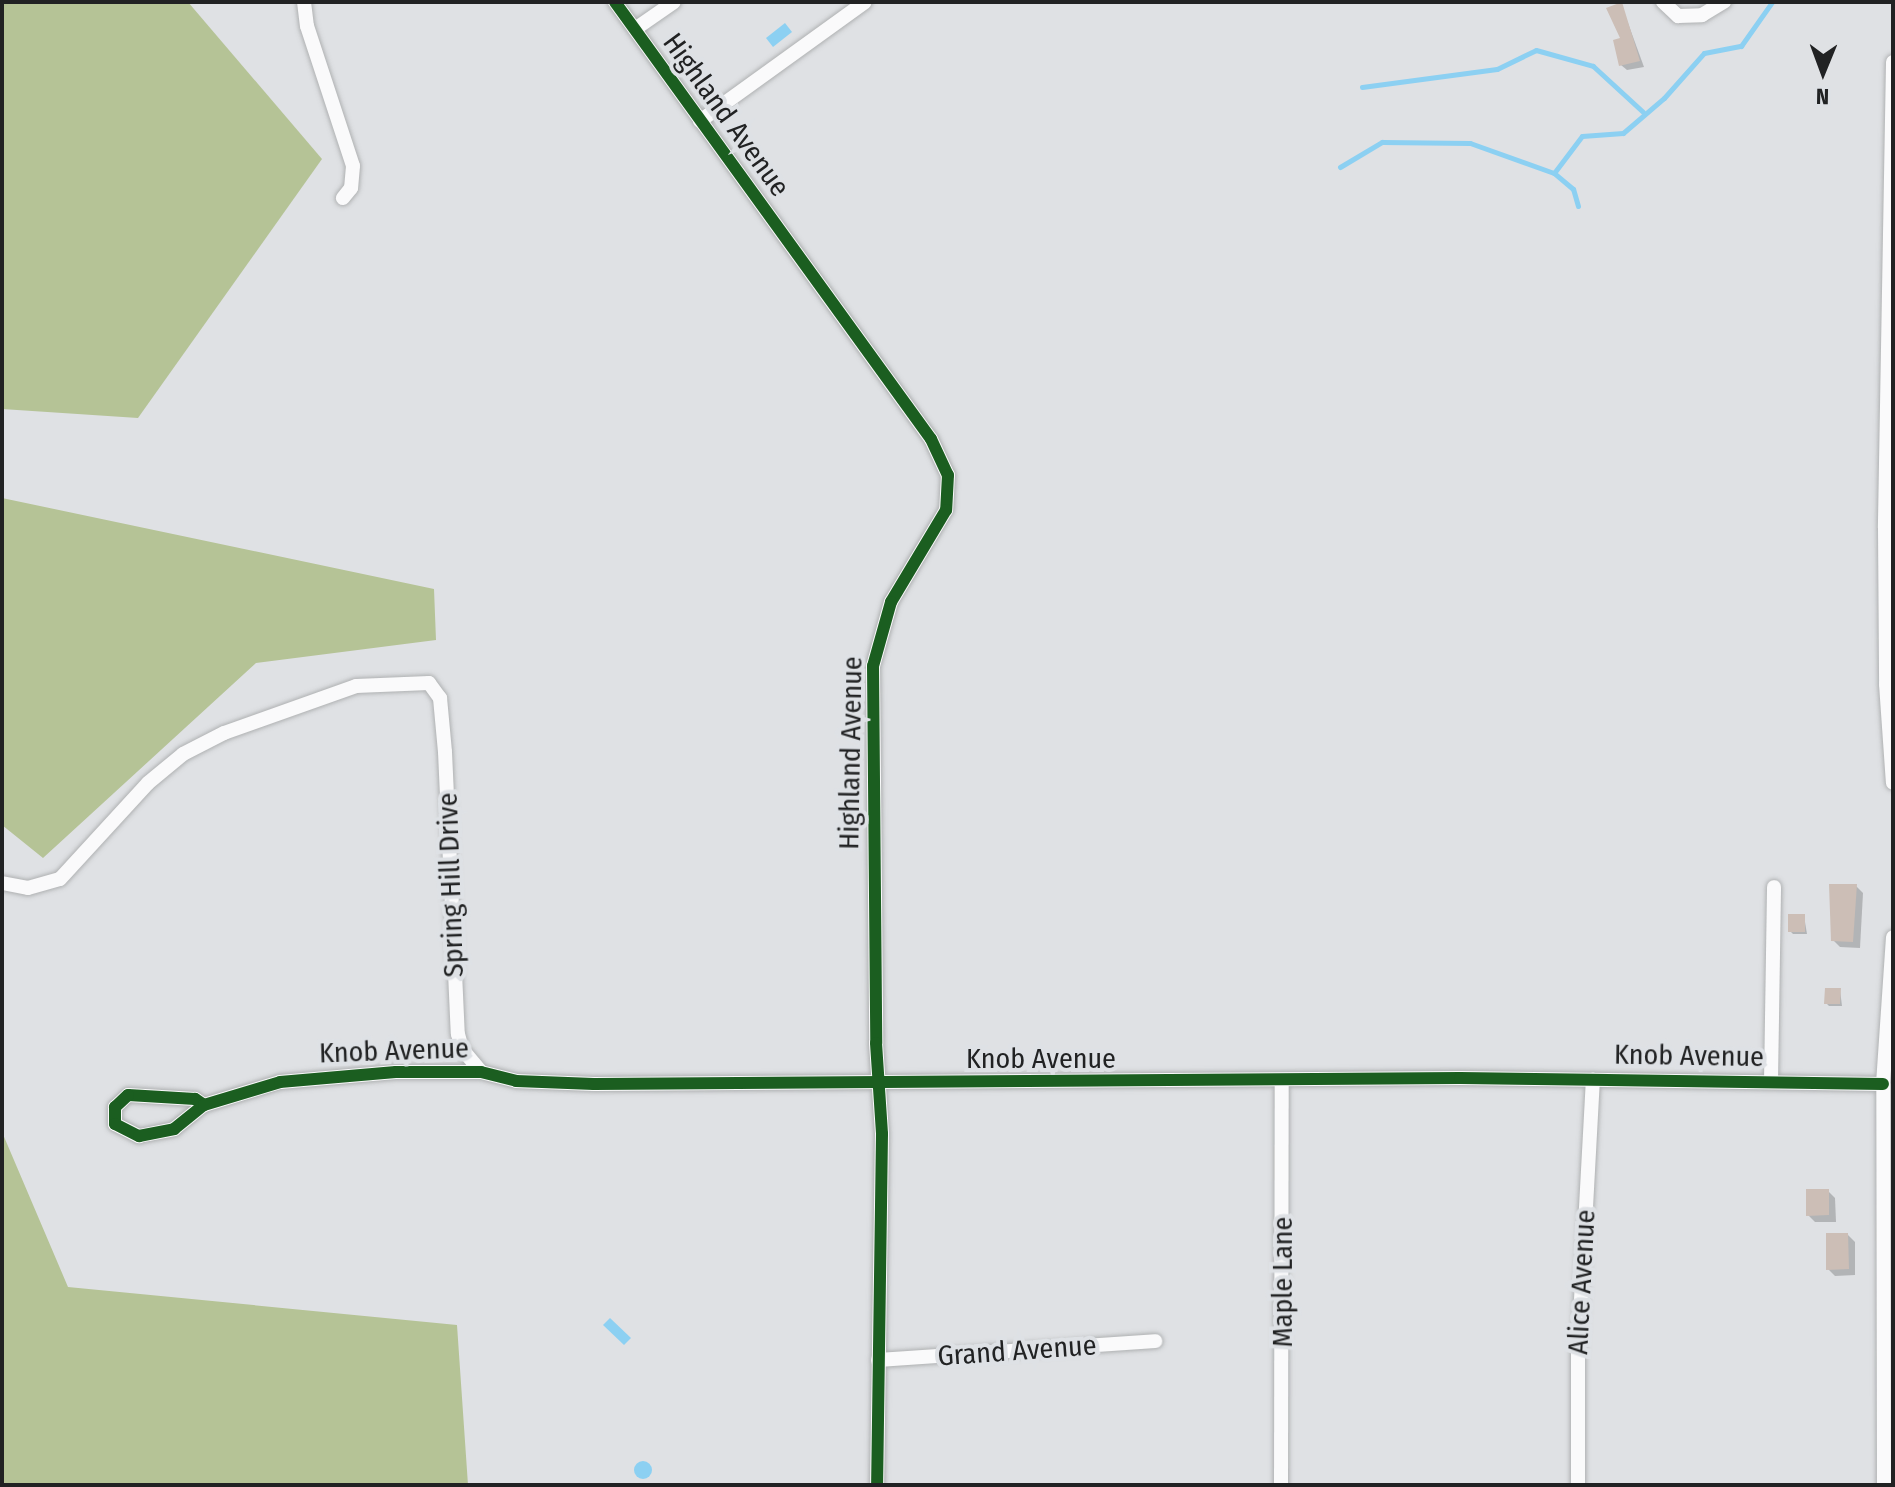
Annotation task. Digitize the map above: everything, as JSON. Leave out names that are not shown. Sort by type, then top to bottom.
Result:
[{"type":"street","points":[[304,2],[307,26],[353,166],[351,188],[343,198]]},
{"type":"street","points":[[635,29],[674,2]]},
{"type":"street","points":[[700,121],[865,2]]},
{"type":"street","points":[[1663,2],[1678,16],[1702,15],[1724,2]]},
{"type":"street","name":"Highland Avenue","points":[[620,3],[700,121],[931,439],[948,475],[946,510],[891,602],[873,666],[880,1083],[877,1485]]},
{"type":"street","points":[[1893,62],[1885,528],[1886,684],[1893,783]]},
{"type":"street","name":"Spring Hill Drive","points":[[2,883],[28,888],[60,879],[148,783],[183,754],[224,733],[356,686],[413,681],[429,683],[437,691],[445,752],[458,1034],[462,1049],[481,1072]]},
{"type":"street","points":[[1771,1081],[1774,887]]},
{"type":"street","points":[[1884,1485],[1883,1084],[1893,937]]},
{"type":"street","name":"Knob Avenue","points":[[204,1105],[195,1099],[128,1095],[115,1107],[115,1124],[139,1136],[174,1129],[204,1105],[321,1075],[481,1072],[516,1081],[594,1084],[1593,1079],[1883,1084]]},
{"type":"street","name":"Alice Avenue","points":[[1578,1485],[1578,1355],[1593,1079]]},
{"type":"street","name":"Maple Lane","points":[[1281,1485],[1282,1080]]},
{"type":"street","name":"Grand Avenue","points":[[878,1360],[1155,1341]]},
{"type":"green space","points":[[2,2],[188,2],[322,159],[138,418],[2,409]]},
{"type":"green space","points":[[2,498],[434,589],[436,640],[256,663],[43,858],[2,825]]},
{"type":"green space","points":[[2,1132],[68,1287],[457,1325],[468,1485],[2,1485]]},
{"type":"water","points":[[785,23],[792,32],[773,47],[766,38]]},
{"type":"water","points":[[610,1318],[631,1338],[624,1345],[603,1325]]},
{"type":"water","points":[[639,1461],[647,1461],[652,1470],[650,1477],[639,1479],[634,1474],[634,1466]]},
{"type":"building","points":[[1622,2],[1640,61],[1619,66],[1613,40],[1620,38],[1606,8]]},
{"type":"building","points":[[1829,884],[1857,884],[1853,942],[1831,941]]},
{"type":"building","points":[[1788,914],[1805,914],[1805,932],[1788,932]]},
{"type":"building","points":[[1825,988],[1841,988],[1840,1004],[1824,1004]]},
{"type":"building","points":[[1806,1189],[1829,1189],[1829,1215],[1806,1216]]},
{"type":"building","points":[[1826,1233],[1848,1233],[1849,1269],[1826,1270]]},
{"type":"waterway","points":[[1578,206],[1573,189],[1554,173],[1582,136],[1623,133],[1664,98],[1704,53],[1741,46],[1772,2]]},
{"type":"waterway","points":[[1362,87],[1497,69],[1536,50],[1593,66],[1643,112]]},
{"type":"waterway","points":[[1340,167],[1382,142],[1470,143],[1554,173]]},
{"type":"cycle path","points":[[615,2],[931,439],[948,475],[946,510],[891,602],[873,666],[876,1043],[882,1134],[877,1485]]},
{"type":"cycle path","points":[[204,1105],[195,1099],[128,1095],[115,1107],[115,1124],[139,1136],[174,1129],[204,1105],[280,1082],[396,1072],[481,1072],[516,1081],[594,1084],[1460,1078],[1883,1084]]}]
